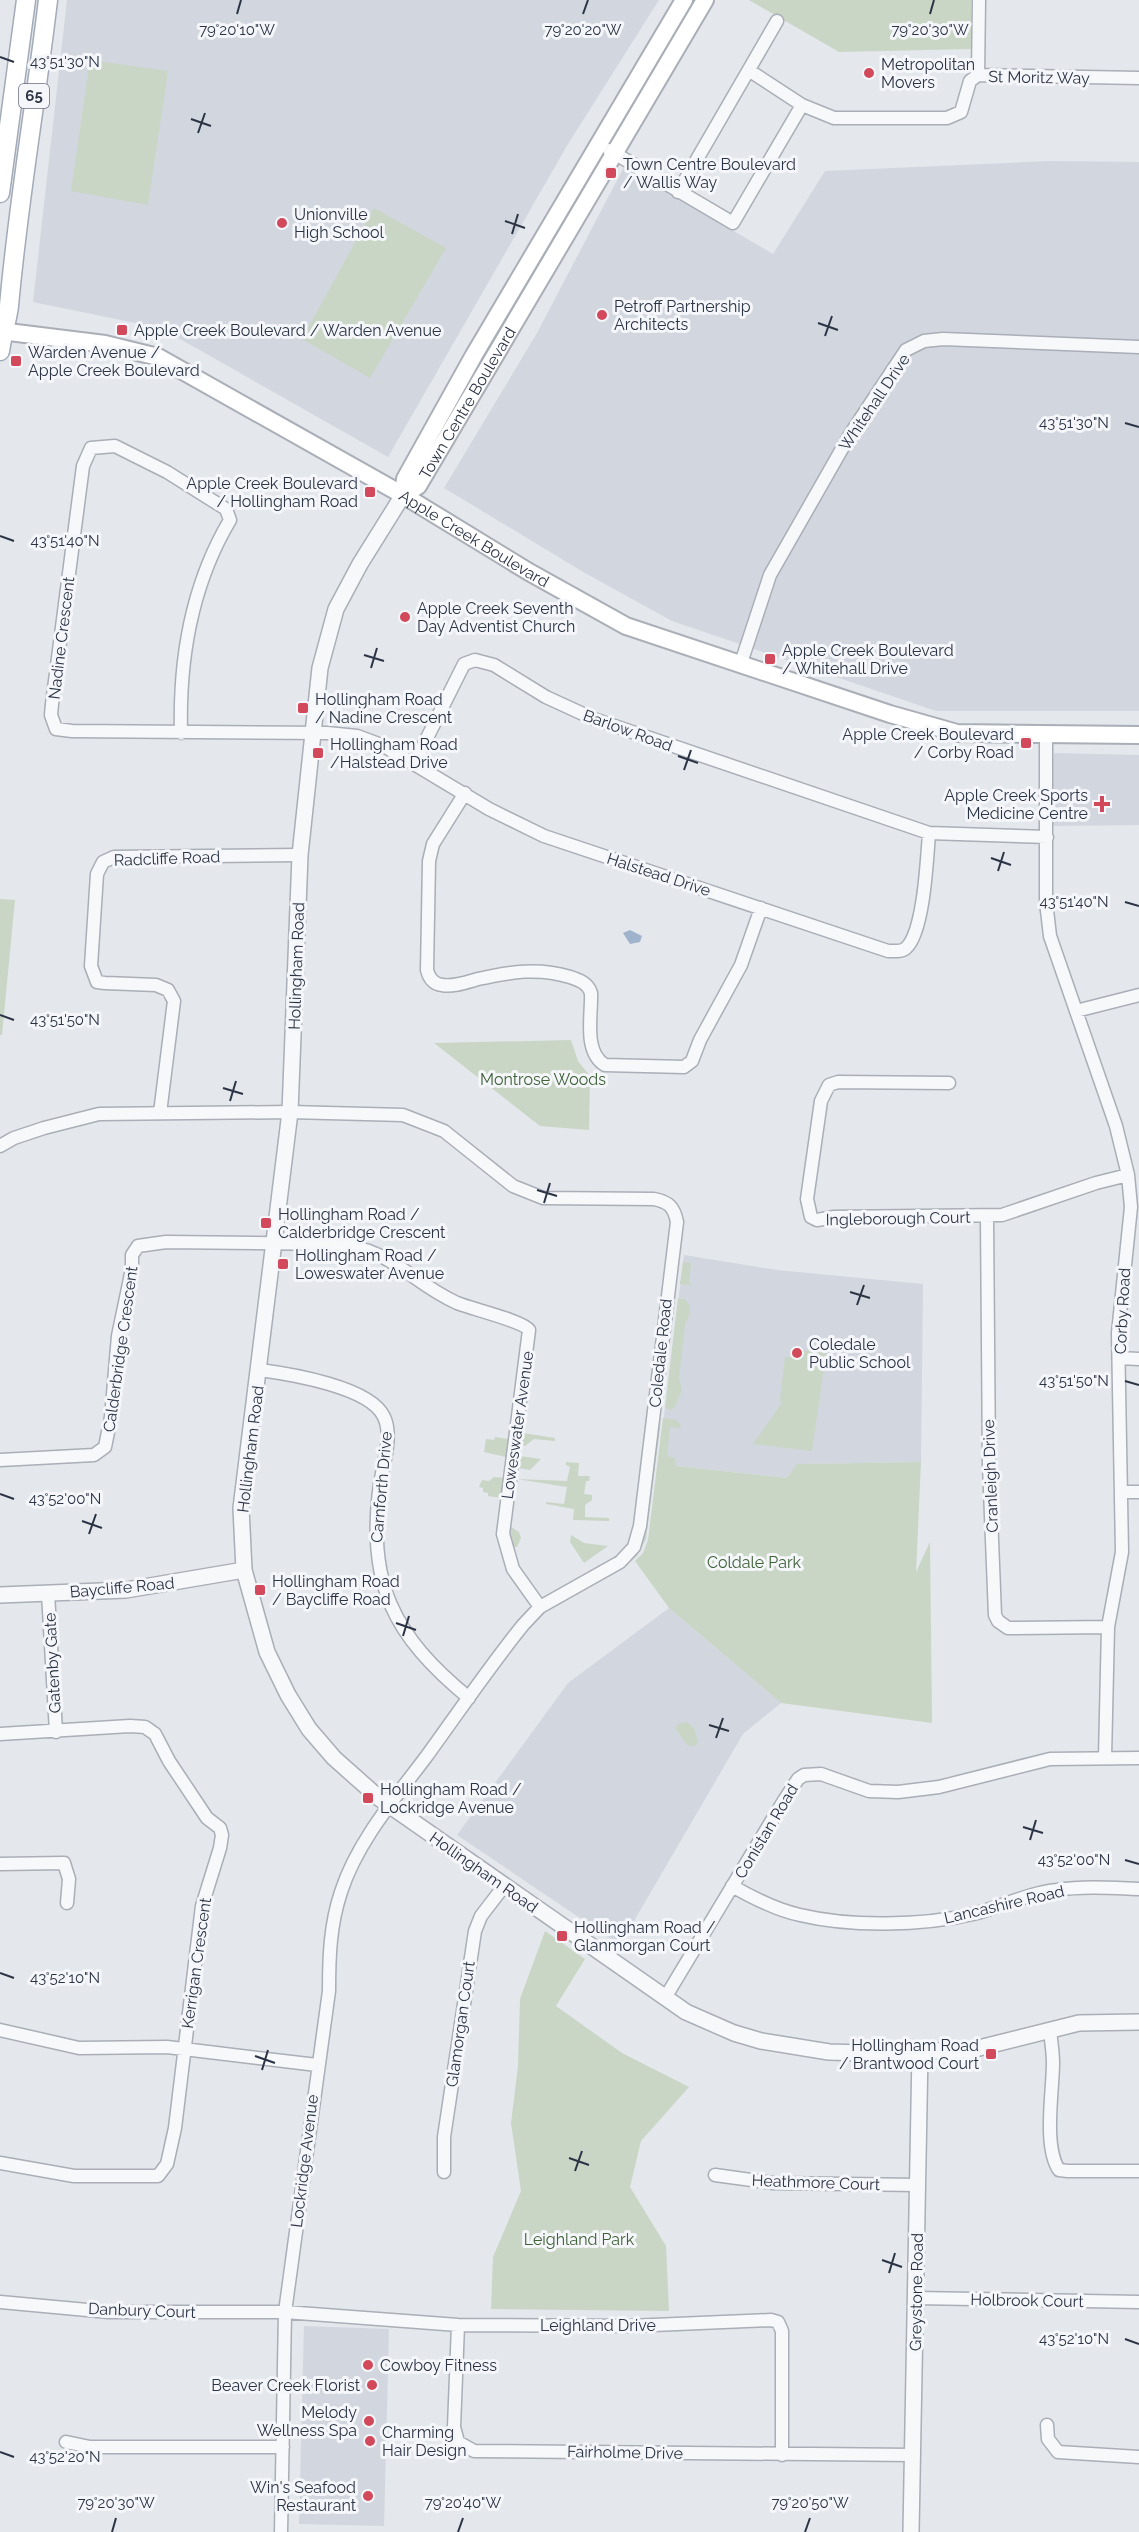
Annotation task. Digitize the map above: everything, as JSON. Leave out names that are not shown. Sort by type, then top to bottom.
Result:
[{"type":"main road","name":"65","points":[[0,193],[26,0]]},
{"type":"main road","name":"65","points":[[0,351],[1,331],[9,307],[21,189],[48,0]]},
{"type":"main road","name":"Town Centre Boulevard","points":[[404,495],[405,479],[411,468],[598,143],[684,0]]},
{"type":"main road","name":"Town Centre Boulevard","points":[[404,495],[418,486],[705,0]]},
{"type":"main road","name":"Apple Creek Boulevard","points":[[1,331],[105,344],[158,357],[404,495],[529,572],[626,626],[890,714],[957,733],[1139,735]]},
{"type":"street","name":"St Moritz Way","points":[[978,0],[978,75],[1139,78]]},
{"type":"street","points":[[678,192],[777,21]]},
{"type":"street","points":[[750,71],[802,105],[834,118],[947,118],[961,112],[970,81],[978,75]]},
{"type":"street","points":[[598,143],[733,223],[802,105]]},
{"type":"street","name":"Whitehall Drive","points":[[741,663],[770,575],[851,433],[906,350],[924,341],[943,339],[1139,347]]},
{"type":"street","name":"Nadine Crescent","points":[[181,733],[183,663],[188,631],[206,571],[230,520],[226,509],[167,472],[115,446],[96,446],[91,448],[83,466],[52,704],[53,723],[56,729],[66,732],[181,733],[311,734]]},
{"type":"street","name":"Hollingham Road","points":[[404,495],[336,609],[320,668],[311,734],[300,855],[290,1112],[260,1370],[241,1508],[244,1570],[267,1652],[288,1695],[309,1729],[363,1785],[665,1998],[707,2022],[761,2041],[830,2052],[971,2050],[1079,2023],[1139,2022]]},
{"type":"street","name":"Barlow Road","points":[[415,762],[464,664],[468,661],[481,661],[494,665],[546,697],[594,718],[929,833],[1047,837]]},
{"type":"street","name":"Halstead Drive","points":[[311,734],[357,736],[384,746],[415,762],[497,813],[544,836],[888,951],[907,948],[916,930],[926,879],[929,833]]},
{"type":"street","name":"Corby Road","points":[[1046,734],[1046,902],[1050,936],[1116,1126],[1128,1175],[1131,1207],[1119,1308],[1122,1552],[1108,1627],[1105,1757]]},
{"type":"street","points":[[465,793],[433,844],[429,861],[429,977],[439,985],[453,985],[507,973],[541,970],[582,982],[590,987],[591,993],[593,1051],[598,1061],[605,1065],[684,1067],[692,1061],[700,1040],[741,965],[761,908]]},
{"type":"street","name":"Radcliffe Road","points":[[160,1113],[174,1001],[168,990],[156,985],[105,983],[98,982],[94,978],[91,966],[100,866],[114,857],[300,855]]},
{"type":"street","points":[[1076,1011],[1139,995]]},
{"type":"street","name":"Ingleborough Court","points":[[949,1083],[838,1082],[829,1085],[821,1101],[807,1209],[811,1217],[817,1220],[834,1217],[987,1217],[1017,1211],[1096,1183],[1128,1175]]},
{"type":"street","points":[[0,1146],[14,1138],[44,1128],[99,1114],[290,1112]]},
{"type":"street","name":"Coledale Road","points":[[290,1112],[403,1115],[444,1131],[513,1186],[543,1198],[654,1199],[670,1205],[675,1211],[677,1222],[640,1526],[634,1547],[620,1562],[540,1607],[504,1648],[391,1806]]},
{"type":"street","name":"Cranleigh Drive","points":[[987,1217],[989,1465],[995,1614],[998,1622],[1008,1628],[1108,1627]]},
{"type":"street","name":"Calderbridge Crescent","points":[[0,1460],[94,1455],[105,1447],[111,1417],[118,1336],[132,1269],[132,1255],[138,1246],[166,1242],[274,1244]]},
{"type":"street","name":"Loweswater Avenue","points":[[274,1244],[335,1244],[367,1249],[392,1260],[448,1299],[526,1326],[530,1336],[525,1358],[503,1534],[504,1545],[513,1569],[540,1607]]},
{"type":"street","points":[[1119,1358],[1139,1359]]},
{"type":"street","name":"Carnforth Drive","points":[[260,1370],[312,1378],[339,1386],[373,1405],[384,1414],[387,1437],[376,1522],[380,1579],[397,1617],[418,1651],[430,1665],[469,1698]]},
{"type":"street","points":[[1121,1492],[1139,1492]]},
{"type":"street","name":"Baycliffe Road","points":[[0,1595],[126,1590],[244,1570]]},
{"type":"street","name":"Gatenby Gate","points":[[48,1593],[56,1732]]},
{"type":"street","name":"Kerrigan Crescent","points":[[0,1734],[130,1726],[149,1728],[159,1738],[170,1761],[207,1818],[220,1828],[220,1848],[202,1906],[184,2050]]},
{"type":"street","name":"Conistan Road","points":[[665,1998],[798,1779],[804,1775],[821,1774],[869,1791],[898,1792],[939,1787],[1050,1759],[1139,1758]]},
{"type":"street","name":"Lockridge Avenue","points":[[281,2532],[285,2312],[328,1991],[329,1952],[336,1909],[357,1855],[391,1806]]},
{"type":"street","points":[[0,1864],[64,1863],[69,1879],[67,1903]]},
{"type":"street","name":"Glamorgan Court","points":[[444,2172],[444,2137],[475,1931],[481,1916],[504,1886]]},
{"type":"street","name":"Lancashire Road","points":[[732,1886],[753,1898],[799,1915],[827,1920],[914,1922],[975,1914],[1055,1890],[1139,1889]]},
{"type":"street","name":"Kerrigan Crescent","points":[[0,2030],[79,2048],[167,2047],[317,2065]]},
{"type":"street","points":[[1050,2030],[1053,2060],[1052,2137],[1055,2163],[1059,2169],[1068,2171],[1139,2172]]},
{"type":"street","points":[[0,2163],[74,2176],[158,2175],[165,2170],[169,2157],[184,2050]]},
{"type":"street","name":"Greystone Road","points":[[911,2532],[920,2052]]},
{"type":"street","name":"Heathmore Court","points":[[715,2175],[773,2183],[918,2185]]},
{"type":"street","name":"Holbrook Court","points":[[916,2298],[1139,2302]]},
{"type":"street","name":"Danbury Court","points":[[0,2302],[36,2303],[109,2312],[285,2312]]},
{"type":"street","name":"Leighland Drive","points":[[285,2312],[458,2325],[630,2326],[760,2319],[778,2322],[782,2331],[782,2455]]},
{"type":"street","name":"Fairholme Drive","points":[[458,2325],[454,2427],[458,2442],[474,2451],[913,2455]]},
{"type":"street","points":[[1047,2425],[1048,2439],[1058,2452],[1139,2457]]},
{"type":"street","points":[[66,2442],[90,2447],[283,2447]]},
{"type":"shaded area","name":"Unionville High School","points":[[67,0],[659,0],[568,144],[388,457],[180,339],[145,325],[33,302]]},
{"type":"shaded area","points":[[1049,161],[1139,162],[1139,711],[936,711],[672,621],[585,573],[444,488],[537,333],[624,167],[773,254],[825,171]]},
{"type":"shaded area","points":[[1054,753],[1139,755],[1139,825],[1050,826]]},
{"type":"shaded area","name":"Coledale Public School","points":[[684,1255],[777,1270],[923,1284],[921,1462],[798,1464],[787,1478],[658,1464]]},
{"type":"shaded area","points":[[669,1608],[781,1703],[743,1734],[620,1945],[457,1835],[568,1683]]},
{"type":"shaded area","points":[[304,2326],[389,2329],[384,2526],[299,2524]]},
{"type":"green space","points":[[749,0],[971,0],[971,49],[839,52]]},
{"type":"green space","points":[[90,60],[168,71],[148,205],[71,191]]},
{"type":"green space","points":[[374,208],[446,248],[370,378],[302,339]]},
{"type":"green space","points":[[0,899],[15,900],[2,1035],[0,1035]]},
{"type":"green space","name":"Montrose Woods","points":[[571,1040],[578,1061],[590,1076],[589,1130],[540,1126],[434,1043]]},
{"type":"green space","points":[[683,1262],[691,1263],[689,1283],[694,1285],[680,1284]]},
{"type":"green space","points":[[675,1298],[662,1406],[673,1299]]},
{"type":"green space","points":[[678,1298],[686,1300],[690,1306],[690,1314],[685,1324],[679,1378],[682,1389],[675,1407],[671,1410],[665,1408]]},
{"type":"green space","points":[[793,1349],[826,1353],[812,1451],[753,1444],[782,1403],[780,1400],[785,1357],[791,1357]]},
{"type":"green space","name":"Coldale Park","points":[[663,1418],[676,1420],[681,1425],[680,1428],[670,1427],[667,1456],[675,1458],[676,1466],[787,1478],[797,1464],[921,1462],[916,1572],[930,1542],[932,1723],[781,1703],[669,1608],[635,1561],[643,1553],[648,1540]]},
{"type":"green space","points":[[661,1420],[646,1539],[637,1556],[621,1570],[619,1567],[626,1561]]},
{"type":"green space","points":[[523,1433],[555,1438],[555,1441],[534,1439],[525,1446],[521,1445]]},
{"type":"green space","points":[[495,1437],[508,1439],[506,1457],[484,1452],[486,1439],[494,1440]]},
{"type":"green space","points":[[520,1456],[541,1459],[530,1470],[518,1468]]},
{"type":"green space","points":[[566,1462],[579,1463],[578,1476],[590,1476],[589,1481],[586,1481],[584,1494],[592,1495],[592,1500],[585,1505],[585,1517],[609,1518],[609,1521],[573,1520],[574,1509],[546,1504],[546,1502],[564,1504],[567,1487],[517,1479],[567,1481],[570,1467],[566,1465]]},
{"type":"green space","points":[[494,1477],[504,1478],[501,1498],[488,1496],[488,1493],[483,1492],[483,1488],[479,1487],[482,1480],[489,1481]]},
{"type":"green space","points":[[511,1527],[519,1532],[521,1538],[517,1547],[511,1547]]},
{"type":"green space","points":[[571,1535],[584,1543],[608,1546],[584,1563],[570,1542]]},
{"type":"green space","points":[[687,1722],[694,1728],[698,1743],[694,1746],[687,1745],[675,1728],[680,1723]]},
{"type":"green space","name":"Leighland Park","points":[[545,1931],[585,1959],[556,2006],[622,2053],[689,2087],[641,2141],[630,2187],[666,2246],[669,2311],[491,2309],[493,2257],[521,2191],[511,2123],[518,2066],[520,1999]]},
{"type":"water","points":[[630,930],[642,936],[640,942],[630,944],[623,933]]},
{"type":"place","name":"Metropolitan Movers","points":[[869,73]]},
{"type":"place","name":"Town Centre Boulevard / Wallis Way","points":[[611,173]]},
{"type":"place","name":"Unionville High School","points":[[282,223]]},
{"type":"place","name":"Petroff Partnership Architects","points":[[602,315]]},
{"type":"place","name":"Apple Creek Boulevard / Warden Avenue","points":[[122,330]]},
{"type":"place","name":"Warden Avenue / Apple Creek Boulevard","points":[[16,361]]},
{"type":"place","name":"Apple Creek Boulevard / Hollingham Road","points":[[370,492]]},
{"type":"place","name":"Apple Creek Seventh Day Adventist Church","points":[[405,617]]},
{"type":"place","name":"Apple Creek Boulevard / Whitehall Drive","points":[[770,659]]},
{"type":"place","name":"Hollingham Road / Nadine Crescent","points":[[303,708]]},
{"type":"place","name":"Apple Creek Boulevard / Corby Road","points":[[1026,743]]},
{"type":"place","name":"Hollingham Road /Halstead Drive","points":[[318,753]]},
{"type":"place","name":"Apple Creek Sports Medicine Centre","points":[[1102,804]]},
{"type":"place","name":"Hollingham Road / Calderbridge Crescent","points":[[266,1223]]},
{"type":"place","name":"Hollingham Road / Loweswater Avenue","points":[[283,1264]]},
{"type":"place","name":"Coledale Public School","points":[[797,1353]]},
{"type":"place","name":"Hollingham Road / Baycliffe Road","points":[[260,1590]]},
{"type":"place","name":"Hollingham Road / Lockridge Avenue","points":[[368,1798]]},
{"type":"place","name":"Hollingham Road / Glanmorgan Court","points":[[562,1936]]},
{"type":"place","name":"Hollingham Road / Brantwood Court","points":[[991,2054]]},
{"type":"place","name":"Cowboy Fitness","points":[[368,2365]]},
{"type":"place","name":"Beaver Creek Florist","points":[[372,2385]]},
{"type":"place","name":"Melody Wellness Spa","points":[[369,2421]]},
{"type":"place","name":"Charming Hair Design","points":[[370,2441]]},
{"type":"place","name":"Win's Seafood Restaurant","points":[[368,2496]]}]
